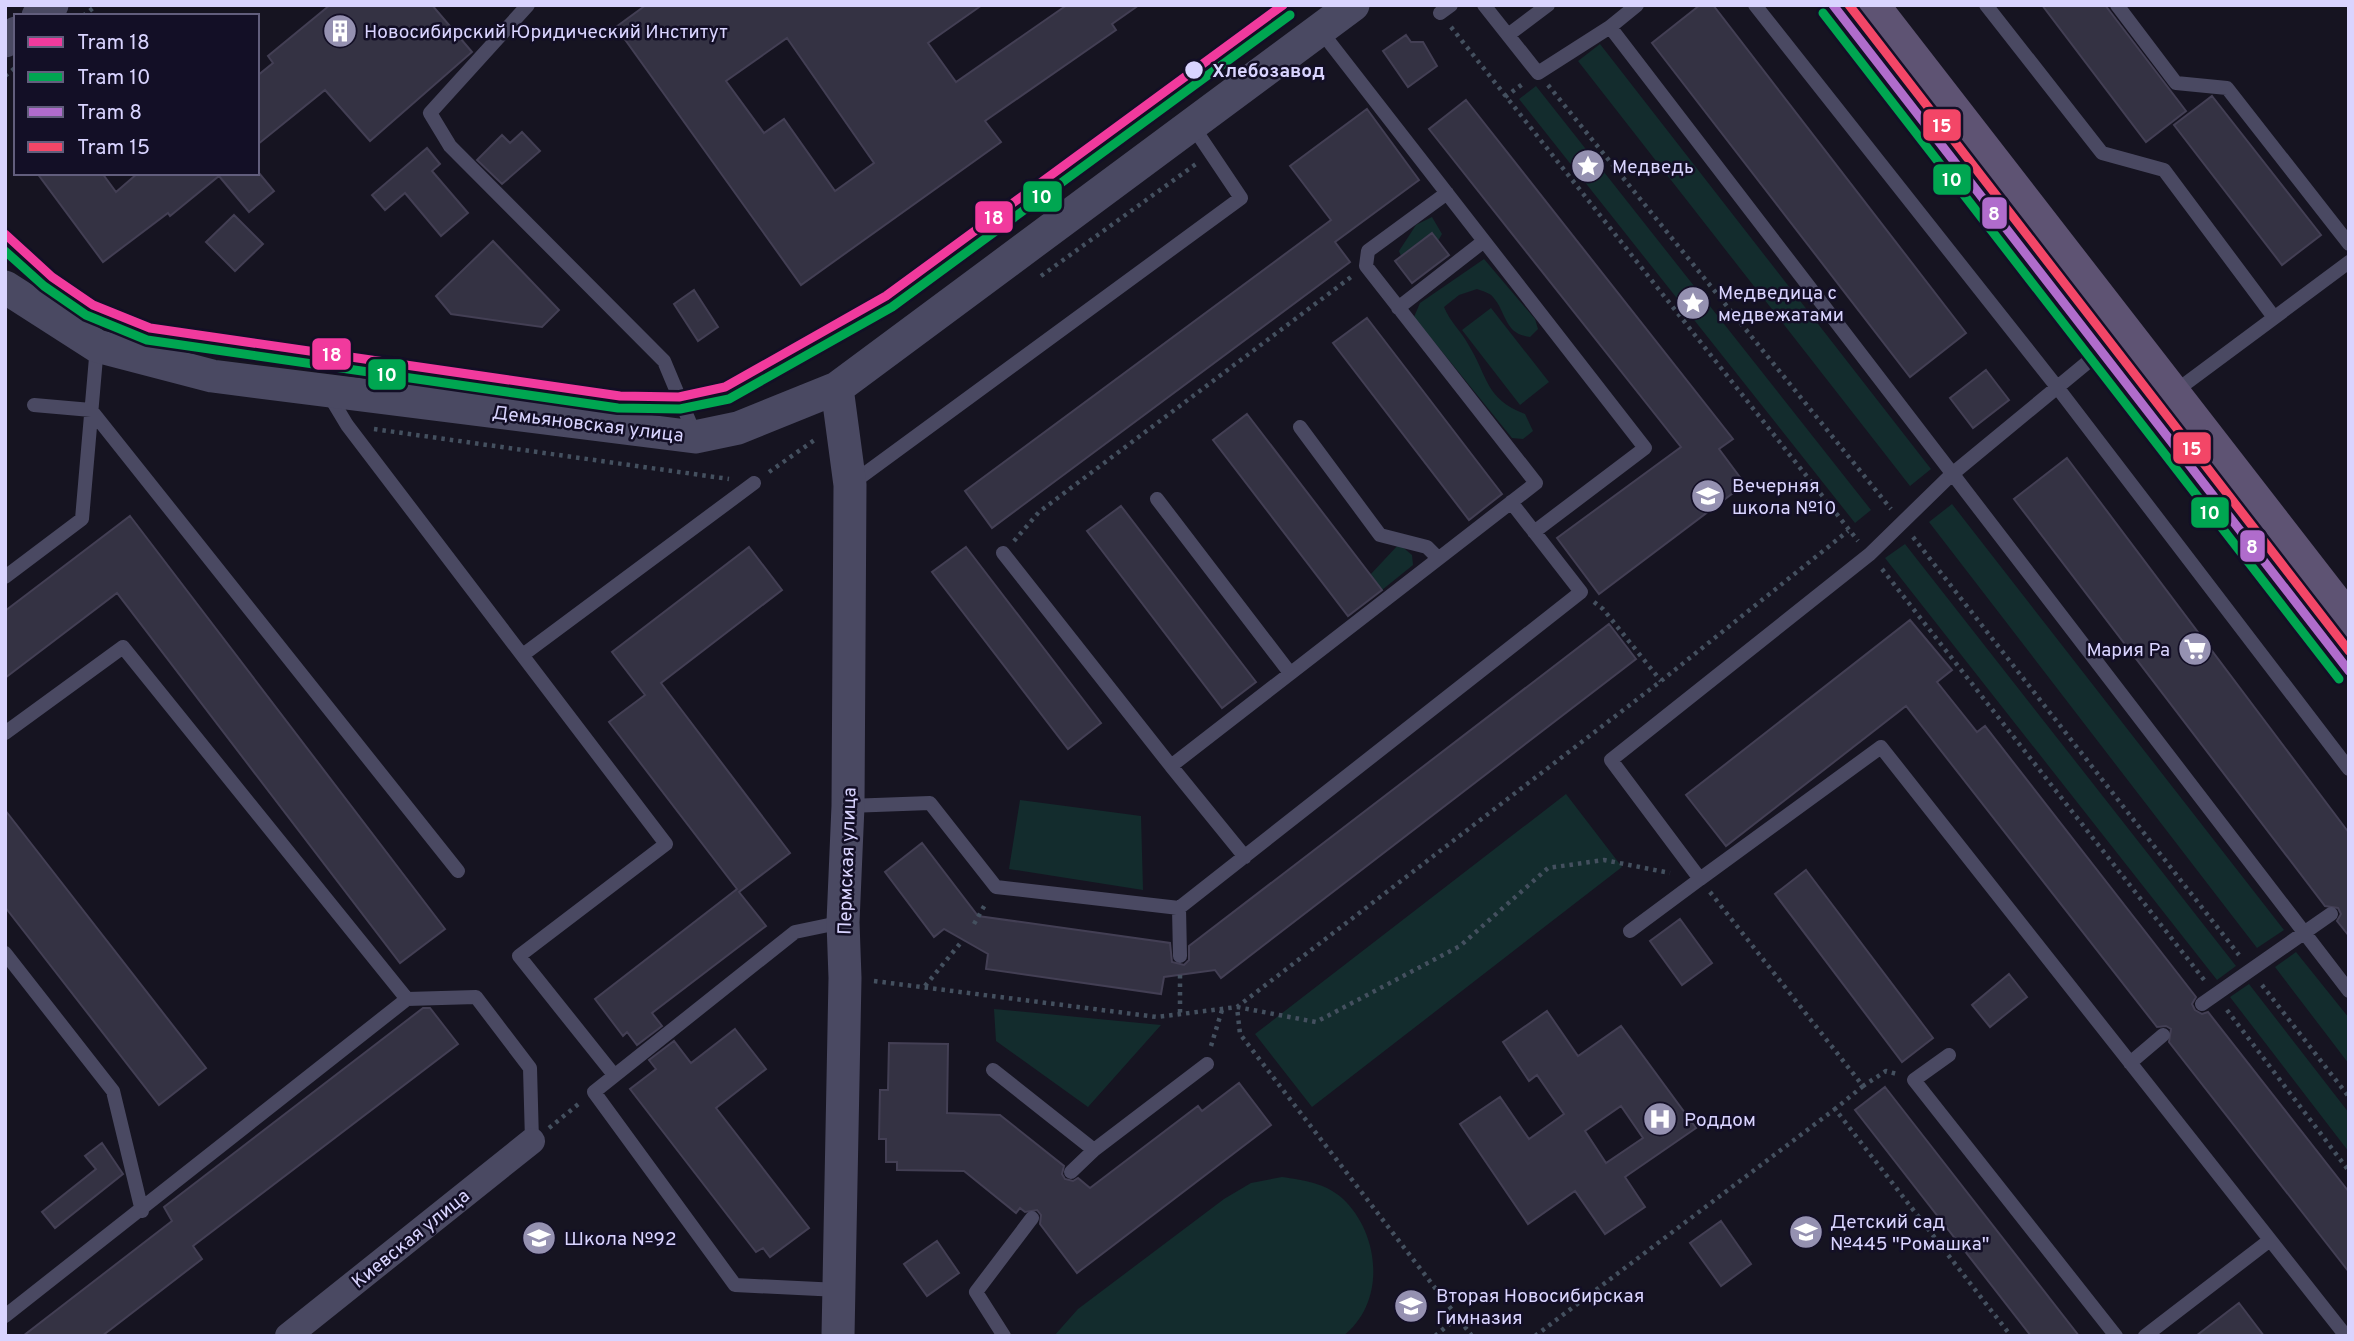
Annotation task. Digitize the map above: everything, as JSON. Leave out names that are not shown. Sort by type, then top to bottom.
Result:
[{"type":"main road","points":[[1870,5],[2349,623]]},
{"type":"street","name":"Демьяновская улица","points":[[5,287],[97,346],[212,376],[695,437],[738,428],[837,388],[1353,5]]},
{"type":"street","name":"Пермская улица","points":[[837,388],[850,485],[848,806],[843,922],[845,978],[838,1336]]},
{"type":"street","name":"Киевская улица","points":[[288,1336],[532,1141]]},
{"type":"lane","points":[[527,5],[430,113],[450,146],[664,361],[695,437]]},
{"type":"lane","points":[[1484,5],[1538,73],[1610,27],[1637,5]]},
{"type":"lane","points":[[1508,35],[1548,5]]},
{"type":"lane","points":[[1755,5],[2057,387],[2349,769]]},
{"type":"lane","points":[[2117,5],[2176,83],[2227,88],[2349,244]]},
{"type":"lane","points":[[1994,8],[2102,153],[2164,170],[2273,316]]},
{"type":"lane","points":[[1610,27],[2349,991]]},
{"type":"lane","points":[[1320,30],[1645,448],[1534,532]]},
{"type":"lane","points":[[850,485],[1241,198],[1192,125]]},
{"type":"lane","points":[[1171,766],[1536,483],[1366,266],[1368,251],[1447,193]]},
{"type":"lane","points":[[1398,308],[1484,241]]},
{"type":"lane","points":[[2172,394],[2273,316],[2349,262]]},
{"type":"lane","points":[[1700,878],[1611,760],[1870,554],[1951,475],[2124,332]]},
{"type":"lane","points":[[5,578],[82,519],[97,346]]},
{"type":"lane","points":[[326,390],[347,425],[524,654],[666,844],[519,956],[614,1075]]},
{"type":"lane","points":[[34,405],[92,411],[458,871]]},
{"type":"lane","points":[[1300,427],[1380,536],[1427,547],[1438,558]]},
{"type":"lane","points":[[524,654],[754,483]]},
{"type":"lane","points":[[1157,499],[1290,673]]},
{"type":"lane","points":[[848,806],[930,803],[996,887],[1179,908],[1581,592],[1511,502]]},
{"type":"lane","points":[[1003,552],[1245,857]]},
{"type":"lane","points":[[5,733],[123,647],[407,999]]},
{"type":"lane","points":[[1629,931],[1881,747],[2346,1336]]},
{"type":"lane","points":[[1179,908],[1180,956]]},
{"type":"lane","points":[[2202,1004],[2249,968],[2331,914]]},
{"type":"lane","points":[[840,1290],[735,1285],[594,1092],[795,932],[843,922]]},
{"type":"lane","points":[[5,954],[113,1091],[142,1211]]},
{"type":"lane","points":[[5,1316],[142,1211],[407,999],[476,997],[530,1068],[532,1141]]},
{"type":"lane","points":[[2130,1063],[2163,1035]]},
{"type":"lane","points":[[1949,1055],[1914,1080],[2116,1336]]},
{"type":"lane","points":[[1071,1172],[1094,1150],[1207,1064]]},
{"type":"lane","points":[[992,1070],[1094,1150]]},
{"type":"lane","points":[[1004,1336],[976,1292],[1032,1218]]},
{"type":"lane","points":[[2145,1336],[2270,1240]]},
{"type":"path","points":[[1445,9],[1506,97],[2216,994],[2349,1171]]},
{"type":"path","points":[[1506,97],[1538,73],[1901,522],[2349,1097]]},
{"type":"path","points":[[1003,552],[1040,512],[1366,266]]},
{"type":"path","points":[[1237,1007],[1661,681],[1848,531]]},
{"type":"path","points":[[1581,592],[1603,608],[1661,681]]},
{"type":"path","points":[[845,978],[1157,1017],[1237,1007],[1317,1022],[1460,946],[1548,867],[1604,860],[1700,878],[1863,1086]]},
{"type":"path","points":[[924,987],[964,940]]},
{"type":"path","points":[[1180,975],[1180,1016]]},
{"type":"path","points":[[1237,1007],[1240,1034],[1472,1336]]},
{"type":"path","points":[[1207,1064],[1222,1010]]},
{"type":"path","points":[[1535,1336],[1863,1086],[1886,1071],[1914,1080]]},
{"type":"path","points":[[532,1141],[594,1092]]},
{"type":"path","points":[[1835,1109],[2011,1336]]},
{"type":"path","points":[[1435,1336],[1458,1317]]},
{"type":"green space","points":[[1600,44],[1931,469],[1910,486],[1578,61]]},
{"type":"green space","points":[[1536,86],[1871,510],[1855,523],[1519,99]]},
{"type":"green space","points":[[1432,217],[1442,234],[1438,241],[1431,233],[1401,256],[1399,251],[1416,225]]},
{"type":"green space","points":[[1484,259],[1535,319],[1538,329],[1530,337],[1515,332],[1493,297],[1477,289],[1459,295],[1444,307],[1495,394],[1512,408],[1525,414],[1533,431],[1523,439],[1512,438],[1414,317],[1420,303]]},
{"type":"green space","points":[[1491,308],[1549,382],[1520,405],[1462,330]]},
{"type":"green space","points":[[1952,504],[2284,930],[2257,948],[1929,522]]},
{"type":"green space","points":[[1399,544],[1412,555],[1413,565],[1382,590],[1370,575]]},
{"type":"green space","points":[[1905,544],[2236,966],[2217,980],[1885,558]]},
{"type":"green space","points":[[1566,794],[1622,867],[1312,1107],[1255,1034]]},
{"type":"green space","points":[[1020,800],[1141,816],[1143,890],[1009,869]]},
{"type":"green space","points":[[2296,952],[2349,1018],[2349,1064],[2275,967]]},
{"type":"green space","points":[[2249,984],[2349,1113],[2349,1152],[2230,997]]},
{"type":"green space","points":[[994,1009],[1161,1025],[1088,1107],[996,1041]]},
{"type":"green space","points":[[1282,1177],[1314,1183],[1342,1198],[1355,1213],[1371,1248],[1372,1287],[1367,1305],[1357,1322],[1343,1336],[1054,1336],[1078,1309],[1224,1199],[1251,1183]]},
{"type":"building","points":[[330,5],[432,5],[472,52],[370,141],[325,90],[259,143],[259,74],[273,63],[268,56]]},
{"type":"building","points":[[646,5],[982,5],[928,43],[956,82],[1067,5],[1139,5],[1112,24],[1116,30],[985,121],[1001,142],[801,285],[616,27]],"holes":[[[787,38],[874,163],[835,191],[784,119],[764,133],[726,81]]]},
{"type":"building","points":[[1700,5],[1713,5],[1966,333],[1910,377],[1652,43]]},
{"type":"building","points":[[2042,5],[2105,5],[2186,111],[2146,142]]},
{"type":"building","points":[[1406,35],[1411,42],[1423,42],[1437,66],[1408,87],[1383,51]]},
{"type":"building","points":[[2212,96],[2321,235],[2282,265],[2174,125]]},
{"type":"building","points":[[1466,100],[1733,439],[1719,449],[1745,484],[1599,594],[1557,538],[1681,447],[1429,129]]},
{"type":"building","points":[[1367,109],[1419,180],[1335,242],[1350,262],[992,528],[965,491],[1331,220],[1290,166]]},
{"type":"building","points":[[522,132],[540,151],[502,184],[477,160],[502,135],[510,143]]},
{"type":"building","points":[[427,148],[440,164],[432,171],[468,213],[441,236],[405,193],[385,210],[372,195]]},
{"type":"building","points":[[259,173],[274,191],[249,212],[219,176],[170,216],[168,213],[103,262],[38,175],[103,175],[116,192],[136,175]]},
{"type":"building","points":[[234,215],[263,244],[235,271],[206,242]]},
{"type":"building","points":[[1432,233],[1449,255],[1412,283],[1395,261]]},
{"type":"building","points":[[493,241],[559,310],[542,327],[451,314],[436,296]]},
{"type":"building","points":[[694,290],[718,327],[698,341],[674,304]]},
{"type":"building","points":[[1367,318],[1502,494],[1469,520],[1333,343]]},
{"type":"building","points":[[1986,370],[2009,400],[1973,428],[1950,398]]},
{"type":"building","points":[[1247,414],[1382,590],[1348,616],[1213,440]]},
{"type":"building","points":[[2067,458],[2349,833],[2349,936],[2337,921],[2341,914],[2338,908],[2325,906],[2014,499]]},
{"type":"building","points":[[1121,506],[1256,682],[1222,708],[1087,531]]},
{"type":"building","points":[[130,516],[445,929],[400,963],[117,593],[5,678],[5,611]]},
{"type":"building","points":[[749,547],[782,590],[661,683],[790,853],[739,892],[766,926],[652,1013],[662,1026],[637,1045],[627,1032],[623,1036],[595,999],[737,889],[609,722],[645,695],[612,652]]},
{"type":"building","points":[[966,547],[1101,723],[1068,749],[932,572]]},
{"type":"building","points":[[1910,620],[1952,670],[1937,682],[1977,732],[1985,726],[2196,997],[2192,1004],[2195,1010],[2202,1014],[2208,1012],[2349,1192],[2349,1272],[2169,1042],[2171,1029],[2166,1026],[2157,1027],[1906,706],[1726,846],[1686,795]]},
{"type":"building","points":[[1609,624],[1636,659],[1221,978],[1215,970],[1164,977],[1161,994],[986,969],[988,954],[944,929],[934,937],[885,872],[922,843],[978,916],[1170,943],[1172,962],[1184,965],[1189,960],[1189,946]]},
{"type":"building","points":[[5,810],[206,1068],[159,1105],[5,907]]},
{"type":"building","points":[[1806,870],[1933,1038],[1902,1062],[1775,894]]},
{"type":"building","points":[[1680,919],[1712,963],[1682,985],[1650,941]]},
{"type":"building","points":[[2009,974],[2027,997],[1990,1027],[1972,1005]]},
{"type":"building","points":[[423,1008],[430,1008],[458,1044],[193,1246],[202,1259],[102,1336],[23,1336],[172,1221],[164,1207]]},
{"type":"building","name":"Роддом","points":[[1547,1011],[1578,1056],[1621,1026],[1696,1128],[1625,1177],[1645,1207],[1605,1234],[1575,1191],[1528,1224],[1460,1124],[1500,1097],[1529,1139],[1564,1114],[1537,1075],[1529,1081],[1503,1042]],"holes":[[[1621,1106],[1643,1138],[1606,1163],[1585,1131]]]},
{"type":"building","points":[[735,1029],[766,1069],[716,1108],[809,1228],[770,1257],[763,1248],[756,1252],[630,1089],[656,1069],[649,1060],[674,1041],[691,1063]]},
{"type":"building","points":[[889,1043],[948,1044],[947,1113],[1000,1115],[1064,1166],[1062,1174],[1065,1179],[1073,1181],[1078,1178],[1090,1188],[1198,1106],[1202,1111],[1239,1083],[1271,1125],[1077,1273],[1040,1224],[1041,1215],[1037,1210],[1025,1212],[1020,1208],[1016,1213],[964,1171],[897,1170],[897,1162],[886,1162],[886,1139],[879,1139],[880,1090],[888,1090]]},
{"type":"building","points":[[1885,1087],[2079,1336],[2031,1336],[1855,1110]]},
{"type":"building","points":[[102,1143],[123,1174],[55,1228],[42,1212],[96,1169],[85,1156]]},
{"type":"building","points":[[1721,1221],[1751,1264],[1721,1286],[1690,1243]]},
{"type":"building","points":[[937,1241],[959,1273],[927,1296],[904,1264]]},
{"type":"building","points":[[2239,1303],[2264,1336],[2196,1336]]},
{"type":"tram line","name":"18","points":[[5,234],[52,277],[93,305],[150,328],[620,396],[679,397],[725,387],[886,296],[1283,5]]},
{"type":"tram line","name":"8","points":[[1833,5],[2349,671]]},
{"type":"tram line","name":"15","points":[[1849,5],[2349,651]]},
{"type":"tram line","name":"10","points":[[1823,13],[2339,679]]},
{"type":"tram line","name":"10","points":[[5,251],[44,286],[86,315],[147,340],[618,408],[680,409],[729,399],[892,307],[1290,15]]},
{"type":"place","name":"Новосибирский Юридический Институт","points":[[340,31]]},
{"type":"place","name":"Хлебозавод","points":[[1194,70]]},
{"type":"place","name":"Медведь","points":[[1588,166]]},
{"type":"place","name":"Медведица с медвежатами","points":[[1693,303]]},
{"type":"place","name":"Вечерняя школа №10","points":[[1708,496]]},
{"type":"place","name":"Мария Ра","points":[[2195,649]]},
{"type":"place","name":"Роддом","points":[[1660,1119]]},
{"type":"place","name":"Детский сад №445 \"Ромашка\"","points":[[1806,1232]]},
{"type":"place","name":"Школа №92","points":[[539,1238]]},
{"type":"place","name":"Вторая Новосибирская Гимназия","points":[[1411,1306]]}]
